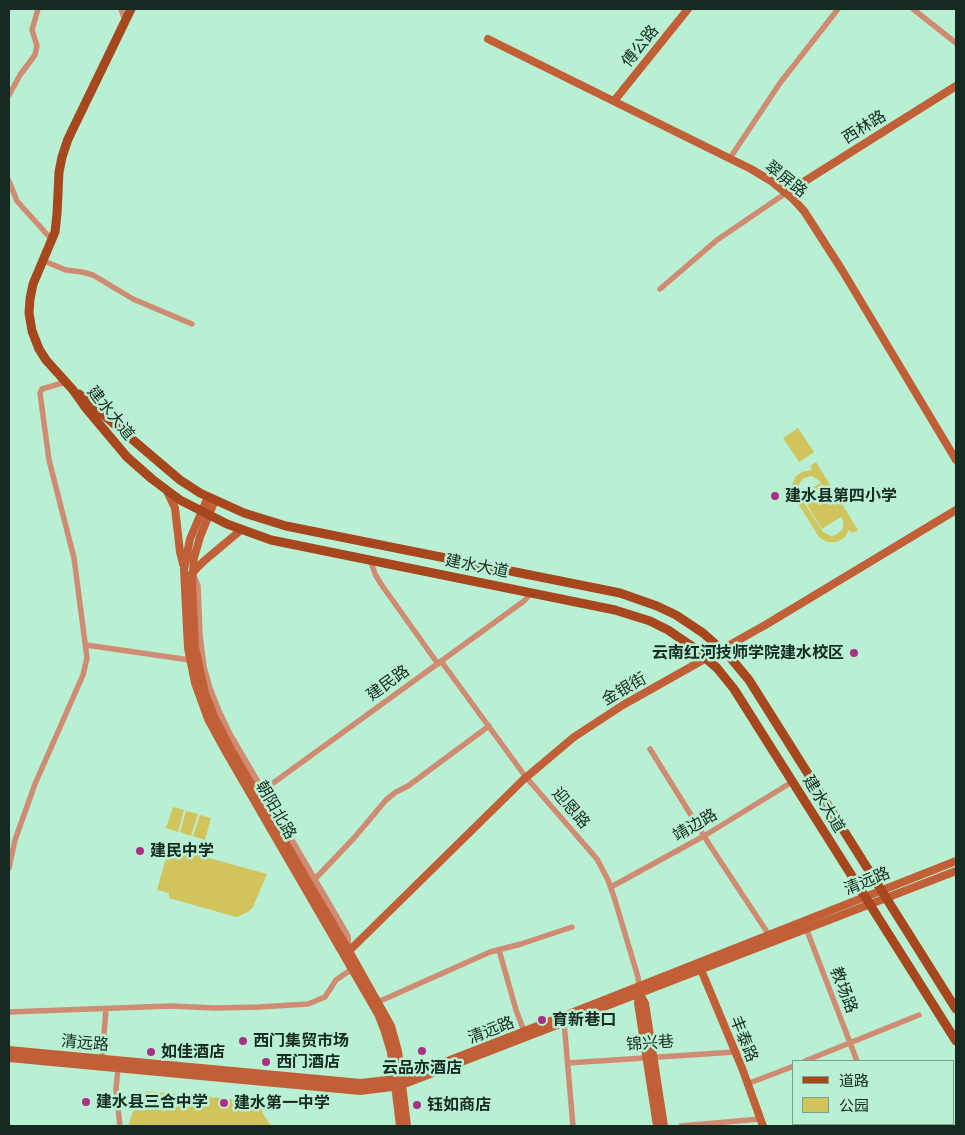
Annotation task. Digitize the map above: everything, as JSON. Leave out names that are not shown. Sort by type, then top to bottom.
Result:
[{"type":"main road","points":[[73,390],[43,355],[34,337],[30,319],[31,291],[52,240],[57,214],[59,172],[64,148],[131,9]]},
{"type":"main road","name":"傅公路","points":[[614,101],[688,9]]},
{"type":"main road","name":"翠屏路","points":[[488,39],[730,158],[761,175],[786,192],[804,211],[842,270],[956,460]]},
{"type":"main road","name":"西林路","points":[[786,192],[956,86]]},
{"type":"main road","name":"建水大道","points":[[73,390],[127,457],[167,491],[205,514],[241,530],[271,540],[601,606],[640,617],[668,630],[706,658],[723,675],[734,690],[956,1041]]},
{"type":"main road","name":"建水大道","points":[[73,390],[85,398],[171,473],[212,498],[249,515],[275,524],[620,593],[657,606],[703,633],[722,649],[748,680],[956,1009]]},
{"type":"main road","points":[[167,491],[175,508],[180,552],[184,568]]},
{"type":"main road","name":"朝阳北路","points":[[212,498],[190,539],[184,568],[190,660],[199,695],[213,729],[352,969],[384,1029],[392,1052],[407,1126]]},
{"type":"main road","name":"金银街","points":[[349,951],[526,777],[559,748],[606,715],[767,624],[956,510]]},
{"type":"main road","name":"朝阳北路","points":[[205,514],[192,574],[191,593],[194,634],[202,681],[219,726],[261,792],[390,1026],[396,1042],[400,1126]]},
{"type":"main road","points":[[192,574],[204,561],[241,530]]},
{"type":"main road","name":"清远路","points":[[699,966],[806,928],[956,861]]},
{"type":"main road","name":"清远路","points":[[883,894],[956,871]]},
{"type":"main road","name":"清远路","points":[[9,1058],[360,1091],[398,1082],[564,1022],[768,936],[867,901]]},
{"type":"main road","name":"丰泰路","points":[[699,966],[762,1123]]},
{"type":"main road","name":"清远路","points":[[9,1050],[361,1083],[398,1082],[524,1031],[639,990]]},
{"type":"main road","name":"迎恩路","points":[[639,990],[638,1003],[664,1126]]},
{"type":"main road","name":"迎恩路","points":[[650,1057],[657,1126]]},
{"type":"street","points":[[9,95],[37,50],[32,30],[38,9]]},
{"type":"street","points":[[121,9],[125,20]]},
{"type":"street","points":[[730,158],[784,77],[838,9]]},
{"type":"street","points":[[913,9],[956,43]]},
{"type":"street","points":[[9,181],[16,201],[52,240]]},
{"type":"street","points":[[660,289],[717,240],[786,192]]},
{"type":"street","points":[[44,261],[66,270],[92,275],[133,299],[192,324]]},
{"type":"street","points":[[9,868],[15,840],[35,784],[83,676],[87,658],[74,558],[49,460],[40,393],[42,389],[66,382]]},
{"type":"street","name":"迎恩路","points":[[370,560],[381,584],[526,777],[594,856],[611,887],[638,977],[639,990]]},
{"type":"street","name":"建民路","points":[[261,792],[524,601],[532,592]]},
{"type":"street","points":[[86,645],[190,660]]},
{"type":"street","points":[[315,879],[354,838],[386,800],[489,726]]},
{"type":"street","points":[[650,749],[768,936]]},
{"type":"street","name":"靖边路","points":[[611,887],[704,836],[792,782]]},
{"type":"street","points":[[261,792],[348,936],[349,951]]},
{"type":"street","points":[[378,1002],[490,952],[572,927]]},
{"type":"street","name":"教场路","points":[[806,928],[857,1060]]},
{"type":"street","points":[[499,950],[524,1031]]},
{"type":"street","points":[[9,1012],[170,1006],[259,1008],[308,1004],[325,997],[336,980],[352,969]]},
{"type":"street","points":[[102,1059],[106,1009]]},
{"type":"street","points":[[808,1060],[919,1015]]},
{"type":"street","points":[[564,1022],[573,1126]]},
{"type":"street","name":"锦兴巷","points":[[568,1063],[735,1052]]},
{"type":"street","points":[[747,1084],[792,1067]]},
{"type":"street","points":[[118,1068],[116,1089],[120,1126]]},
{"type":"street","points":[[681,1126],[762,1123]]},
{"type":"green space","points":[[798,428],[814,452],[799,462],[783,438]]},
{"type":"green space","points":[[816,462],[858,530],[852,533],[849,530],[845,537],[837,542],[827,542],[819,537],[792,494],[791,487],[796,476],[802,472],[812,470],[810,466]],"holes":[[[811,476],[819,480],[843,520],[843,529],[836,535],[831,536],[823,532],[798,493],[798,487],[804,478]]]},
{"type":"green space","points":[[820,483],[841,517],[822,529],[801,495]]},
{"type":"green space","points":[[173,807],[184,810],[178,832],[166,828]]},
{"type":"green space","points":[[186,811],[198,814],[191,836],[180,832]]},
{"type":"green space","points":[[200,815],[211,818],[205,840],[193,836]]},
{"type":"green space","points":[[169,847],[267,874],[253,907],[248,912],[236,917],[169,898],[169,893],[157,890]]},
{"type":"green space","points":[[146,1091],[263,1102],[262,1112],[271,1126],[128,1126],[133,1111],[144,1101]]},
{"type":"place","name":"建水县第四小学","points":[[775,496]]},
{"type":"place","name":"云南红河技师学院建水校区","points":[[854,653]]},
{"type":"place","name":"建民中学","points":[[140,851]]},
{"type":"place","name":"育新巷口","points":[[542,1020]]},
{"type":"place","name":"西门集贸市场","points":[[243,1041]]},
{"type":"place","name":"云品亦酒店","points":[[422,1051]]},
{"type":"place","name":"如佳酒店","points":[[151,1052]]},
{"type":"place","name":"西门酒店","points":[[266,1062]]},
{"type":"place","name":"建水县三合中学","points":[[86,1102]]},
{"type":"place","name":"建水第一中学","points":[[224,1103]]},
{"type":"place","name":"钰如商店","points":[[417,1105]]}]
